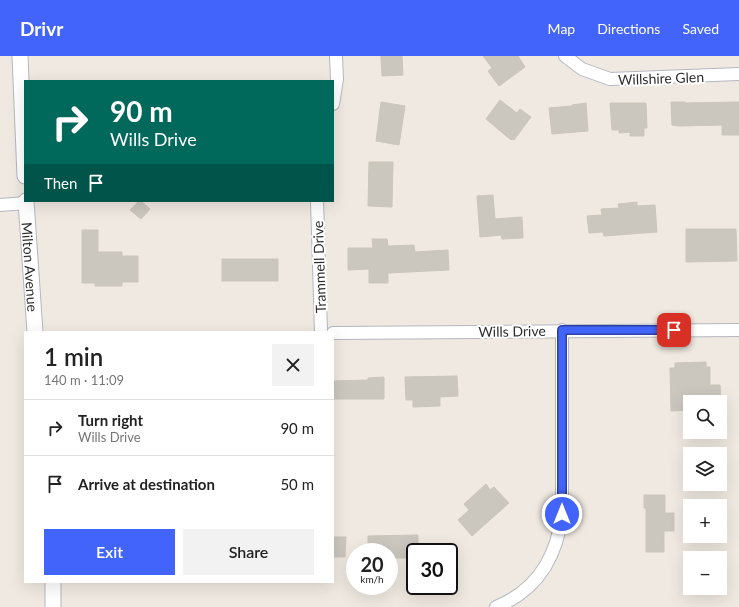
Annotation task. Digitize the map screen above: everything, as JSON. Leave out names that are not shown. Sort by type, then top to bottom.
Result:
[{"type":"street","points":[[20,56],[24,152]]},
{"type":"street","points":[[334,98],[337,79],[336,56]]},
{"type":"street","name":"Willshire Glen","points":[[565,56],[582,69],[610,79],[739,74]]},
{"type":"street","points":[[0,205],[26,202]]},
{"type":"street","name":"Milton Avenue","points":[[26,202],[35,331]]},
{"type":"street","name":"Trammell Drive","points":[[317,202],[321,331]]},
{"type":"street","points":[[496,607],[509,602],[528,588],[542,572],[553,554],[560,532],[562,514],[562,330]]},
{"type":"street","name":"Wills Drive","points":[[334,333],[562,330],[739,330]]},
{"type":"street","points":[[53,583],[53,607]]},
{"type":"building","points":[[381,56],[402,56],[403,75],[382,76]]},
{"type":"building","points":[[483,56],[518,56],[525,67],[499,86],[488,71],[492,68]]},
{"type":"building","points":[[500,100],[517,113],[520,109],[531,117],[514,140],[511,140],[486,119]]},
{"type":"building","points":[[381,102],[405,106],[399,145],[376,141]]},
{"type":"building","points":[[671,102],[739,102],[739,135],[722,135],[722,125],[672,125]]},
{"type":"building","points":[[586,103],[588,131],[552,134],[549,108]]},
{"type":"building","points":[[610,103],[646,103],[647,128],[644,128],[644,136],[630,136],[630,132],[619,133],[619,130],[612,130]]},
{"type":"building","points":[[369,162],[393,162],[392,207],[368,206]]},
{"type":"building","points":[[493,195],[495,219],[522,217],[523,238],[502,239],[501,235],[480,237],[477,196]]},
{"type":"building","points":[[138,202],[142,202],[150,209],[141,219],[130,210]]},
{"type":"building","points":[[637,202],[637,206],[655,205],[657,232],[604,236],[603,232],[589,233],[587,216],[602,215],[601,209],[619,208],[618,204]]},
{"type":"building","points":[[686,229],[736,229],[737,261],[686,262]]},
{"type":"building","points":[[82,230],[98,230],[98,252],[122,252],[122,256],[138,256],[138,282],[122,282],[122,286],[95,286],[95,283],[82,283]]},
{"type":"building","points":[[372,239],[387,239],[388,246],[414,245],[415,252],[448,250],[449,270],[388,273],[388,283],[369,283],[369,269],[348,270],[348,248],[373,248]]},
{"type":"building","points":[[222,259],[278,259],[278,281],[222,281]]},
{"type":"building","points":[[706,362],[706,367],[710,367],[710,385],[720,385],[721,395],[683,395],[683,410],[671,411],[670,368],[675,368],[675,363]]},
{"type":"building","points":[[457,376],[458,396],[440,397],[440,406],[413,407],[413,400],[406,400],[405,377]]},
{"type":"building","points":[[384,377],[384,399],[334,399],[334,381],[368,380],[368,378]]},
{"type":"building","points":[[486,484],[490,490],[494,487],[509,503],[472,536],[458,520],[469,510],[464,504]]},
{"type":"building","points":[[644,495],[665,495],[665,513],[674,513],[674,531],[664,531],[664,552],[646,552],[646,508],[644,508]]},
{"type":"building","points":[[418,535],[418,543],[406,543],[406,558],[398,558],[398,543],[368,543],[368,536]]},
{"type":"building","points":[[334,537],[346,537],[345,557],[334,557]]},
{"type":"route","points":[[562,514],[562,330],[674,330]]}]
